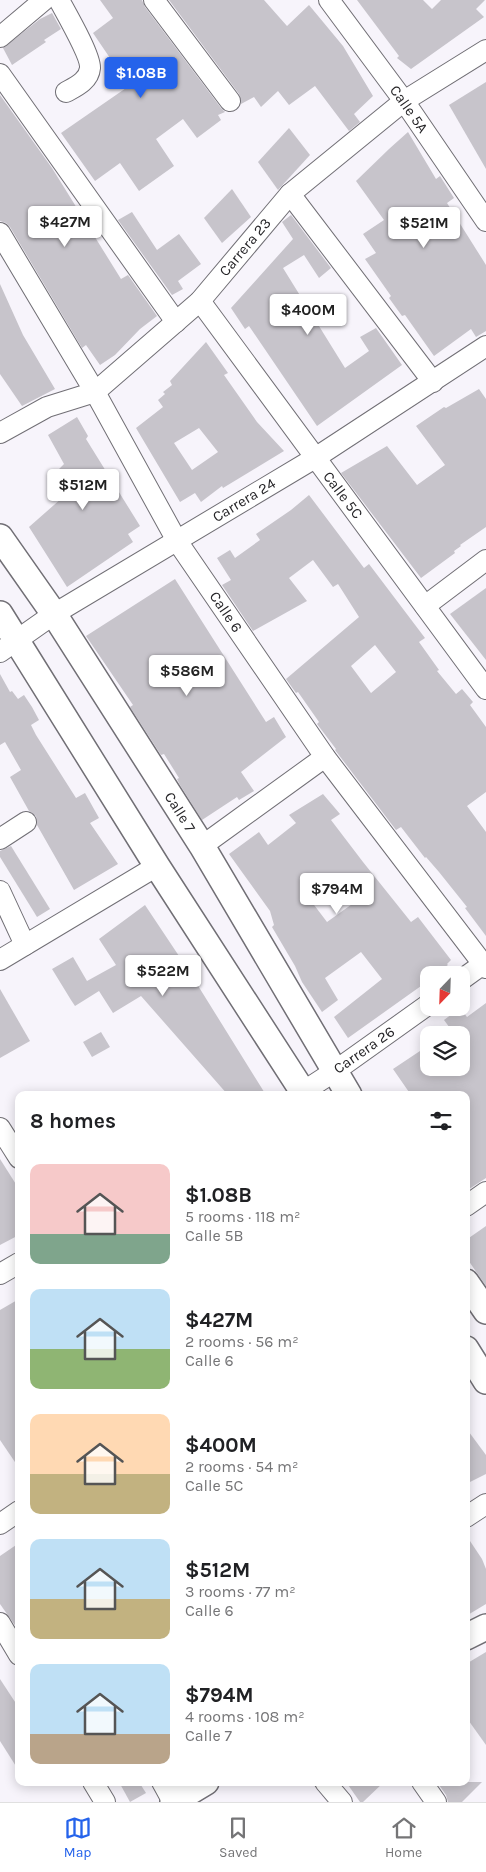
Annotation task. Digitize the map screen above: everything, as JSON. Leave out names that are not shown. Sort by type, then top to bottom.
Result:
[{"type":"main road","name":"Calle 7","points":[[0,537],[54,614],[202,846],[347,1091]]},
{"type":"main road","points":[[0,614],[8,647],[157,866],[300,1091]]},
{"type":"main road","points":[[470,1288],[486,1311]]},
{"type":"main road","points":[[470,1355],[486,1381]]},
{"type":"main road","points":[[470,1635],[486,1627]]},
{"type":"main road","points":[[173,1802],[199,1786]]},
{"type":"street","points":[[0,38],[44,0]]},
{"type":"street","points":[[59,0],[87,57],[90,69],[84,81],[66,92]]},
{"type":"street","points":[[154,0],[230,101]]},
{"type":"street","name":"Calle 5A","points":[[329,0],[404,101],[486,221]]},
{"type":"street","name":"Carrera 23","points":[[0,433],[47,407],[96,392],[200,301],[290,194],[404,101],[486,50]]},
{"type":"street","points":[[0,74],[176,322]]},
{"type":"street","points":[[290,194],[433,382]]},
{"type":"street","name":"Calle 6","points":[[0,233],[96,392],[177,540],[325,757],[485,965]]},
{"type":"street","name":"Calle 5C","points":[[200,301],[486,689]]},
{"type":"street","name":"Carrera 24","points":[[8,647],[54,614],[315,458],[486,346]]},
{"type":"street","points":[[426,606],[486,560]]},
{"type":"street","points":[[202,846],[325,757]]},
{"type":"street","points":[[0,839],[26,822]]},
{"type":"street","points":[[0,960],[157,866]]},
{"type":"street","points":[[0,891],[25,945]]},
{"type":"street","points":[[470,974],[485,965]]},
{"type":"street","name":"Carrera 26","points":[[306,1091],[420,1010]]},
{"type":"street","points":[[0,1128],[15,1152]]},
{"type":"street","points":[[470,1203],[486,1192]]},
{"type":"street","points":[[0,1274],[15,1265]]},
{"type":"street","points":[[470,1514],[486,1504]]},
{"type":"street","points":[[0,1524],[15,1515]]},
{"type":"street","points":[[0,1623],[15,1648]]},
{"type":"street","points":[[95,1786],[105,1802]]},
{"type":"street","points":[[164,1786],[173,1802]]},
{"type":"street","points":[[328,1786],[342,1802]]},
{"type":"street","points":[[425,1786],[436,1802]]},
{"type":"building","points":[[100,0],[142,0],[145,7],[225,112],[218,115],[221,120],[197,138],[183,119],[156,139],[174,166],[139,191],[120,163],[95,181],[61,133],[129,86],[93,33],[113,18]]},
{"type":"building","points":[[169,0],[264,0],[287,26],[309,5],[343,46],[373,96],[354,114],[360,122],[349,131],[315,86],[289,105],[278,91],[261,107],[254,97],[241,104],[239,94]]},
{"type":"building","points":[[357,0],[423,0],[432,9],[441,0],[485,0],[476,9],[484,17],[411,69],[397,58],[399,56]]},
{"type":"building","points":[[52,13],[61,29],[44,40],[46,42],[12,65],[3,48],[40,19]]},
{"type":"building","points":[[486,82],[486,169],[449,105]]},
{"type":"building","points":[[0,95],[52,168],[121,279],[128,275],[157,316],[140,329],[115,355],[100,365],[86,345],[82,348],[10,227],[0,221]]},
{"type":"building","points":[[289,128],[310,155],[278,190],[258,162]]},
{"type":"building","points":[[408,132],[436,179],[440,176],[454,198],[447,203],[486,265],[486,331],[476,337],[471,329],[434,356],[405,315],[402,316],[389,298],[391,296],[365,259],[376,253],[363,234],[384,220],[356,181]]},
{"type":"building","points":[[232,189],[251,217],[222,243],[204,218]]},
{"type":"building","points":[[132,212],[157,250],[179,234],[201,264],[178,281],[183,289],[172,295],[118,220]]},
{"type":"building","points":[[291,215],[331,268],[319,278],[304,255],[283,268],[345,368],[369,351],[360,337],[376,328],[402,365],[317,426],[249,326],[245,329],[231,308],[293,239],[282,222]]},
{"type":"building","points":[[0,284],[23,335],[55,389],[22,406],[0,374]]},
{"type":"building","points":[[206,342],[228,373],[224,375],[257,422],[284,451],[223,488],[222,486],[201,502],[195,493],[180,502],[136,428],[163,407],[158,400],[165,394],[163,392],[172,385],[170,381]],"holes":[[[199,428],[218,452],[192,470],[174,443]]]},
{"type":"building","points":[[479,389],[486,399],[486,527],[460,545],[454,551],[455,553],[421,578],[341,473],[387,446],[417,485],[445,465],[416,426],[444,407],[446,408]]},
{"type":"building","points":[[77,417],[88,436],[86,439],[140,526],[128,534],[133,542],[67,587],[29,527],[71,490],[58,470],[64,464],[48,435]]},
{"type":"building","points":[[309,495],[364,568],[369,564],[425,638],[419,642],[439,670],[437,671],[456,694],[462,689],[473,702],[470,705],[486,727],[486,792],[467,806],[486,832],[486,936],[465,908],[467,907],[401,827],[396,830],[335,750],[317,724],[319,722],[298,692],[296,693],[286,679],[359,617],[338,584],[333,587],[313,560],[289,578],[307,601],[253,631],[222,585],[231,580],[217,558],[230,550],[235,558],[260,540],[256,534]],"holes":[[[375,645],[396,672],[371,693],[351,666]]]},
{"type":"building","points":[[175,579],[266,722],[274,717],[286,737],[241,772],[254,791],[239,800],[237,797],[202,820],[180,785],[177,779],[179,778],[164,754],[161,755],[130,707],[133,705],[86,636]]},
{"type":"building","points":[[486,588],[486,660],[450,614]]},
{"type":"building","points":[[0,674],[10,692],[12,691],[18,699],[24,695],[32,707],[39,720],[31,725],[36,735],[76,798],[85,793],[99,818],[90,823],[118,864],[74,890],[37,825],[36,816],[29,811],[10,777],[21,770],[5,742],[0,745]]},
{"type":"building","points":[[323,794],[340,814],[331,820],[363,862],[411,922],[418,917],[451,960],[446,966],[420,966],[420,987],[348,1038],[334,1017],[382,979],[361,952],[325,978],[338,1000],[322,1012],[302,982],[295,966],[272,927],[274,925],[270,911],[229,854],[259,832],[268,845],[296,823],[289,815]],"holes":[[[334,874],[355,902],[327,922],[305,893]]]},
{"type":"building","points":[[11,846],[50,909],[37,917],[0,857],[0,851]]},
{"type":"building","points":[[145,905],[187,968],[264,1091],[224,1091],[141,996],[113,1013],[99,991],[75,1006],[52,969],[73,957],[87,981],[116,965],[99,939]]},
{"type":"building","points":[[0,989],[30,1041],[0,1058]]},
{"type":"building","points":[[486,1003],[486,1178],[470,1188],[470,1091],[408,1091],[393,1069],[420,1051],[420,1076],[470,1076],[470,1026],[448,1026],[444,1020],[449,1016],[470,1016]]},
{"type":"building","points":[[101,1032],[110,1047],[92,1057],[83,1042]]},
{"type":"building","points":[[0,1159],[15,1183],[15,1237],[0,1245]]},
{"type":"building","points":[[486,1226],[486,1286],[470,1263],[470,1237]]},
{"type":"building","points":[[15,1301],[15,1462],[0,1440],[0,1310]]},
{"type":"building","points":[[470,1433],[486,1455],[486,1474],[470,1482]]},
{"type":"building","points":[[470,1541],[486,1569],[486,1604],[470,1614]]},
{"type":"building","points":[[15,1546],[15,1625],[0,1604],[0,1556]]},
{"type":"building","points":[[486,1652],[486,1745],[470,1723],[470,1662]]},
{"type":"building","points":[[0,1679],[15,1702],[15,1765],[0,1741]]},
{"type":"building","points":[[470,1782],[482,1782],[462,1802],[448,1802],[440,1786],[470,1786]]},
{"type":"building","points":[[121,1786],[142,1786],[146,1793],[130,1802]]},
{"type":"building","points":[[349,1786],[380,1786],[363,1802],[360,1802]]}]
